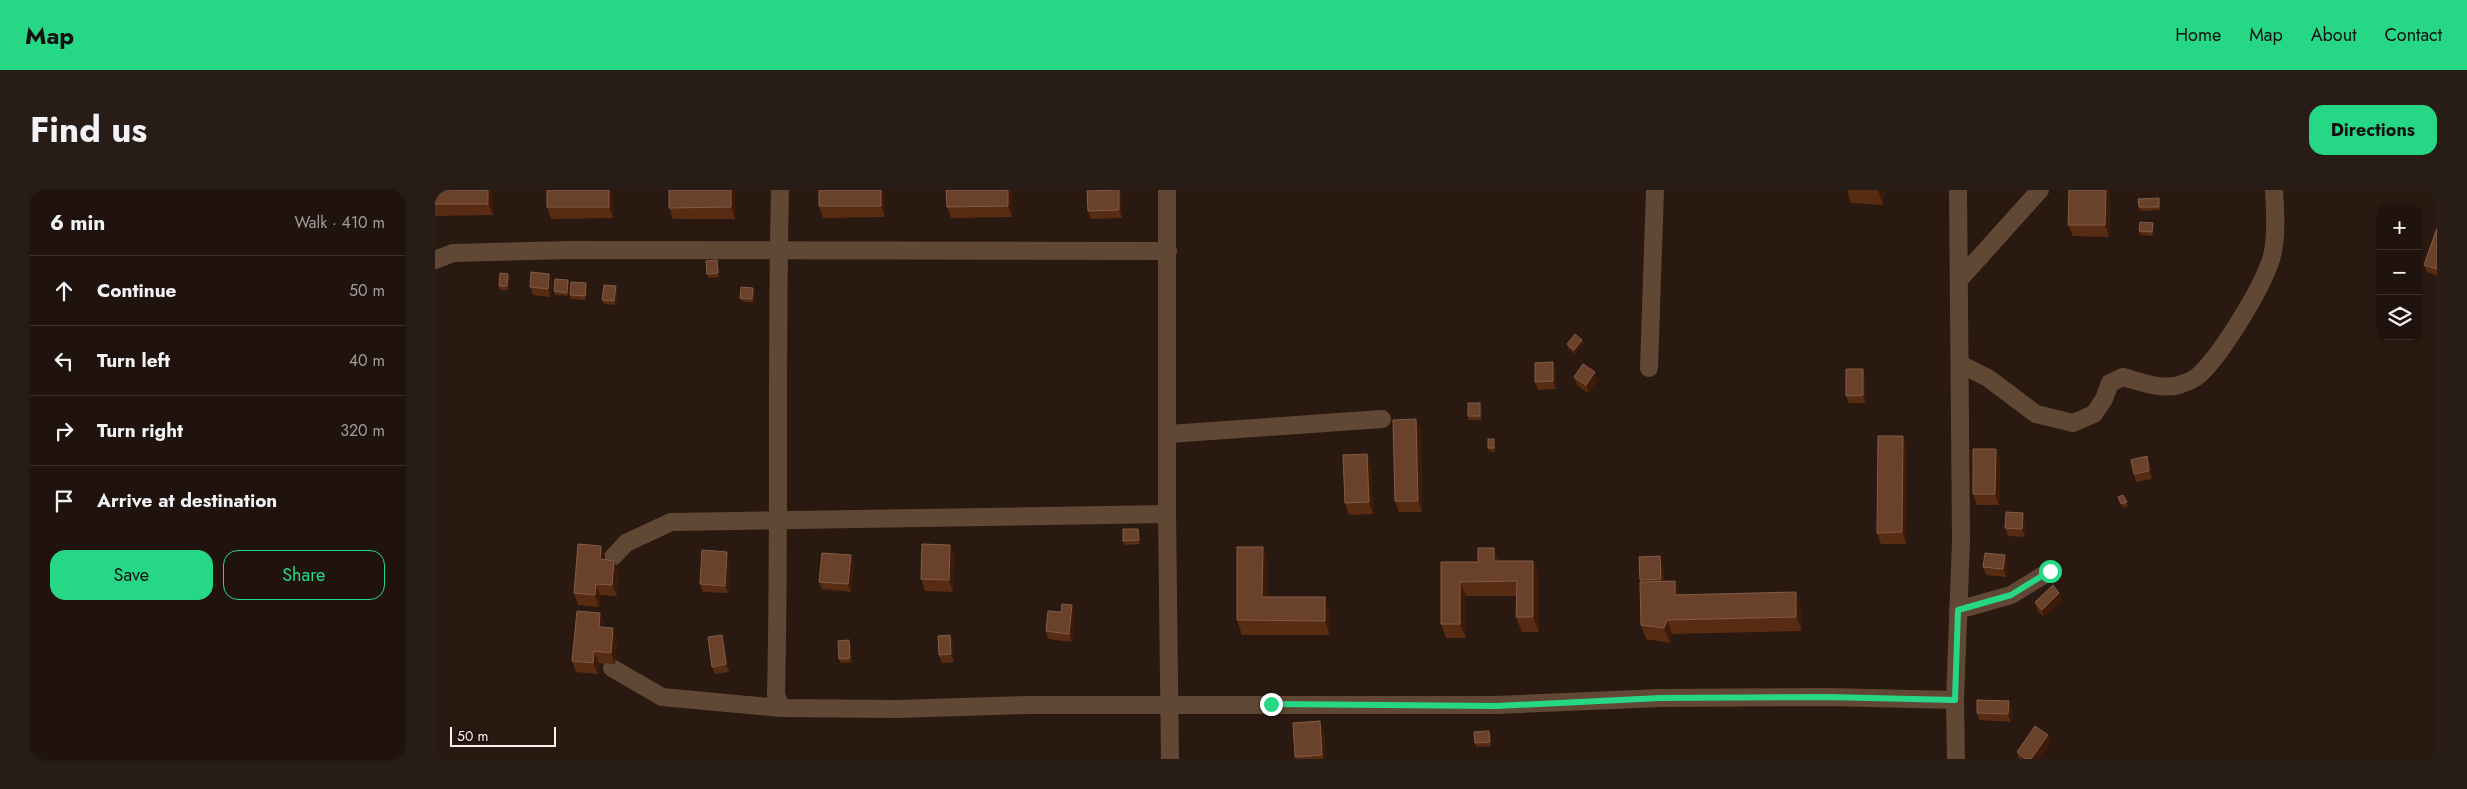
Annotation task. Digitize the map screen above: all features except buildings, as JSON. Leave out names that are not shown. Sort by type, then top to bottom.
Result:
[{"type":"street","points":[[780,190],[777,398],[780,519],[776,695],[781,708]]},
{"type":"street","points":[[1167,190],[1169,434],[1167,514],[1171,706],[1170,759]]},
{"type":"street","points":[[1649,368],[1655,190]]},
{"type":"street","points":[[1956,759],[1955,700],[1961,541],[1958,190]]},
{"type":"street","points":[[1959,280],[2040,190]]},
{"type":"street","points":[[1959,364],[1988,378],[2036,414],[2073,423],[2094,414],[2104,399],[2111,383],[2123,377],[2152,386],[2178,386],[2199,376],[2228,340],[2264,279],[2273,252],[2275,233],[2274,190]]},
{"type":"street","points":[[435,260],[453,253],[779,250],[1168,251]]},
{"type":"street","points":[[1169,434],[1382,419]]},
{"type":"street","points":[[613,557],[626,543],[671,522],[1167,514]]},
{"type":"street","points":[[1958,610],[2011,595],[2050,571]]},
{"type":"street","points":[[612,668],[662,696],[781,708],[897,709],[1027,705],[1386,704],[1496,706],[1660,698],[1827,697],[1955,700]]},
{"type":"route","points":[[1271,704],[1496,706],[1660,698],[1827,697],[1955,700],[1958,610],[2011,595],[2050,571]]}]
